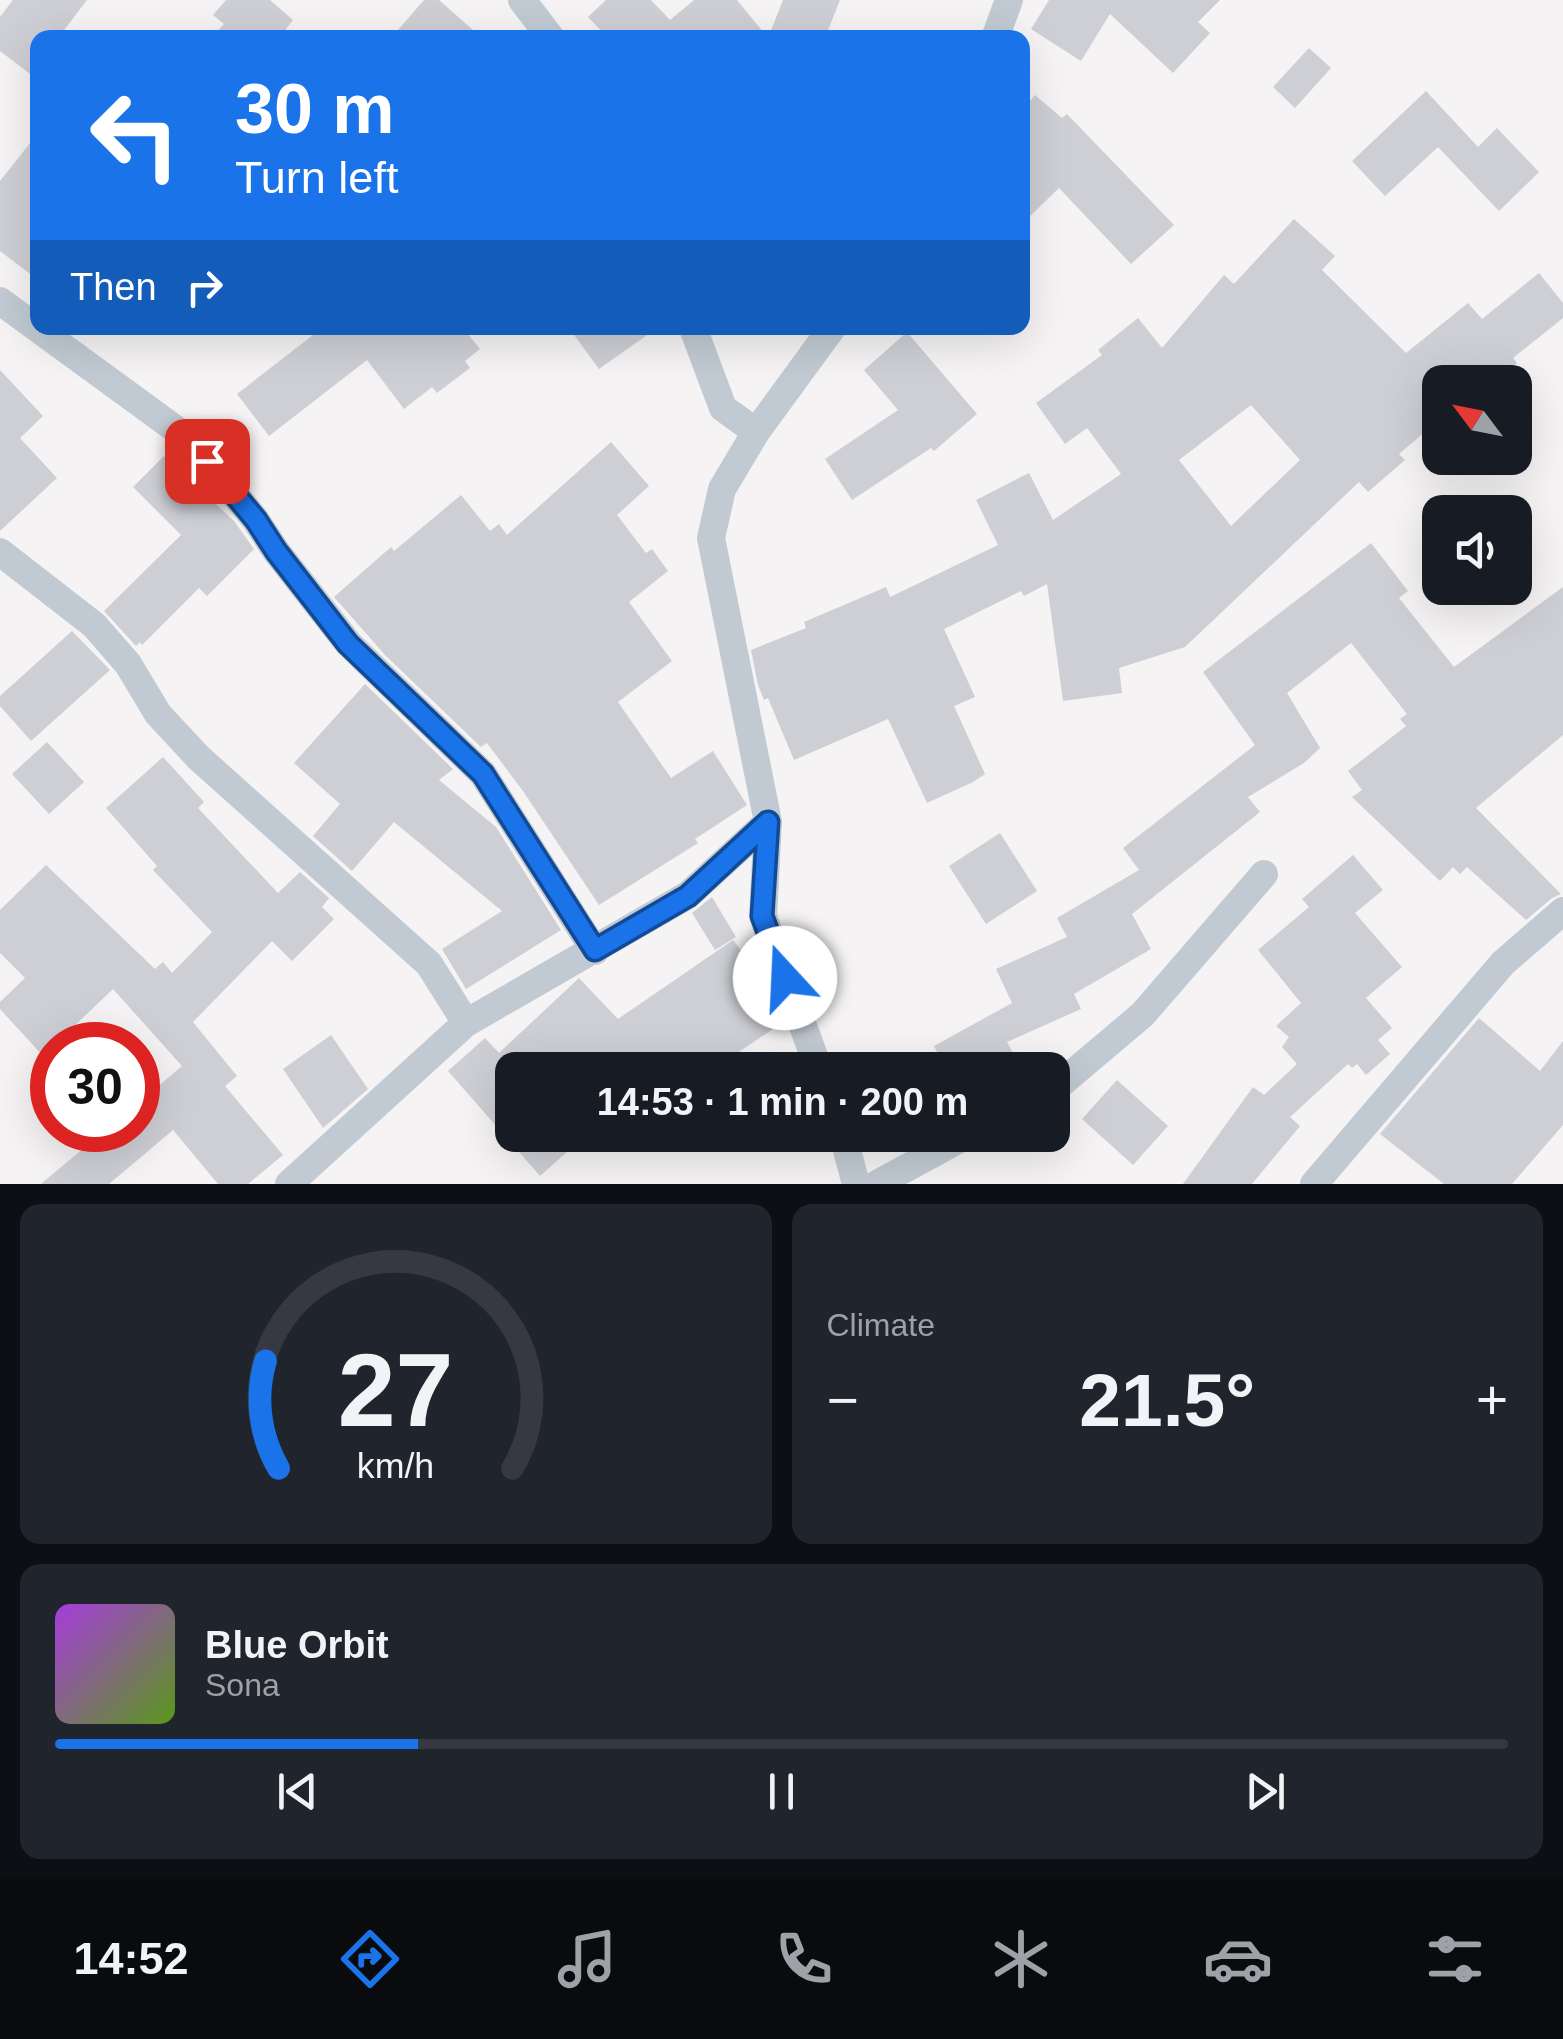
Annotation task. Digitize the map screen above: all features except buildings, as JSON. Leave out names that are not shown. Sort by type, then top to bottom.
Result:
[{"type":"street","points":[[522,0],[545,30]]},
{"type":"street","points":[[998,30],[1010,0]]},
{"type":"street","points":[[0,301],[30,323]]},
{"type":"street","points":[[46,335],[189,440],[256,520],[348,644],[483,774],[595,950]]},
{"type":"street","points":[[696,335],[723,408],[756,432]]},
{"type":"street","points":[[811,1052],[762,916],[768,822],[710,538],[722,490],[756,432],[827,335]]},
{"type":"street","points":[[0,552],[94,625],[128,664],[158,714],[199,758],[429,964],[466,1023]]},
{"type":"street","points":[[289,1184],[466,1023],[688,896],[768,822]]},
{"type":"street","points":[[1070,1076],[1143,1014],[1264,874]]},
{"type":"street","points":[[1314,1184],[1503,963],[1563,912]]},
{"type":"street","points":[[848,1152],[856,1184]]},
{"type":"street","points":[[877,1184],[936,1152]]},
{"type":"route","points":[[207,461],[348,644],[483,774],[595,950],[688,896],[768,822],[762,916],[785,978]]}]
